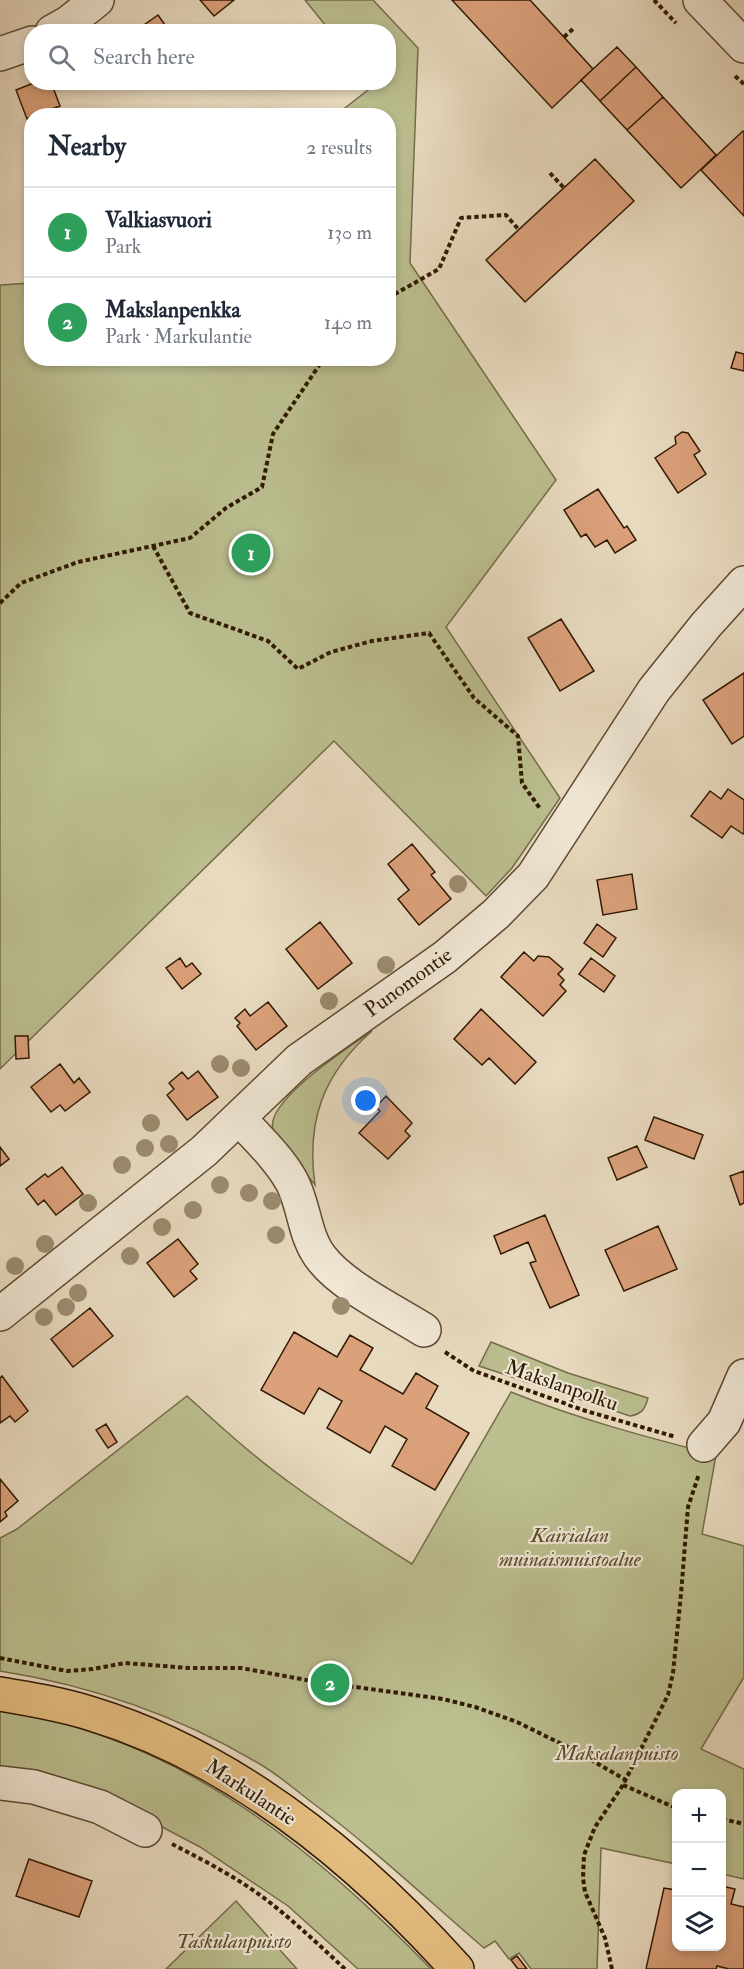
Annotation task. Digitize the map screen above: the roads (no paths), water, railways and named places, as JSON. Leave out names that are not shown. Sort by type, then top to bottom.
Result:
[{"type":"main road","name":"Markulantie","points":[[0,1694],[89,1713],[152,1736],[195,1756],[243,1784],[340,1854],[418,1924],[458,1969]]},
{"type":"street","points":[[65,24],[97,0]]},
{"type":"street","points":[[700,0],[744,46]]},
{"type":"street","points":[[0,54],[24,45]]},
{"type":"street","name":"Punomontie","points":[[0,1314],[204,1151],[299,1060],[445,957],[496,914],[533,876],[654,690],[706,625],[744,584]]},
{"type":"street","points":[[239,1118],[292,1182],[310,1238],[321,1258],[341,1277],[424,1330]]},
{"type":"street","points":[[704,1445],[724,1422],[744,1376]]},
{"type":"street","points":[[0,1782],[34,1787],[100,1807],[145,1830]]},
{"type":"place","name":"Valkiasvuori","points":[[251,553]]},
{"type":"place","name":"Makslanpenkka","points":[[330,1683]]},
{"type":"park label","name":"Kairialan muinaismuistoalue","points":[[570,1547]]},
{"type":"park label","name":"Maksalanpuisto","points":[[617,1753]]},
{"type":"park label","name":"Taskulanpuisto","points":[[234,1941]]}]
